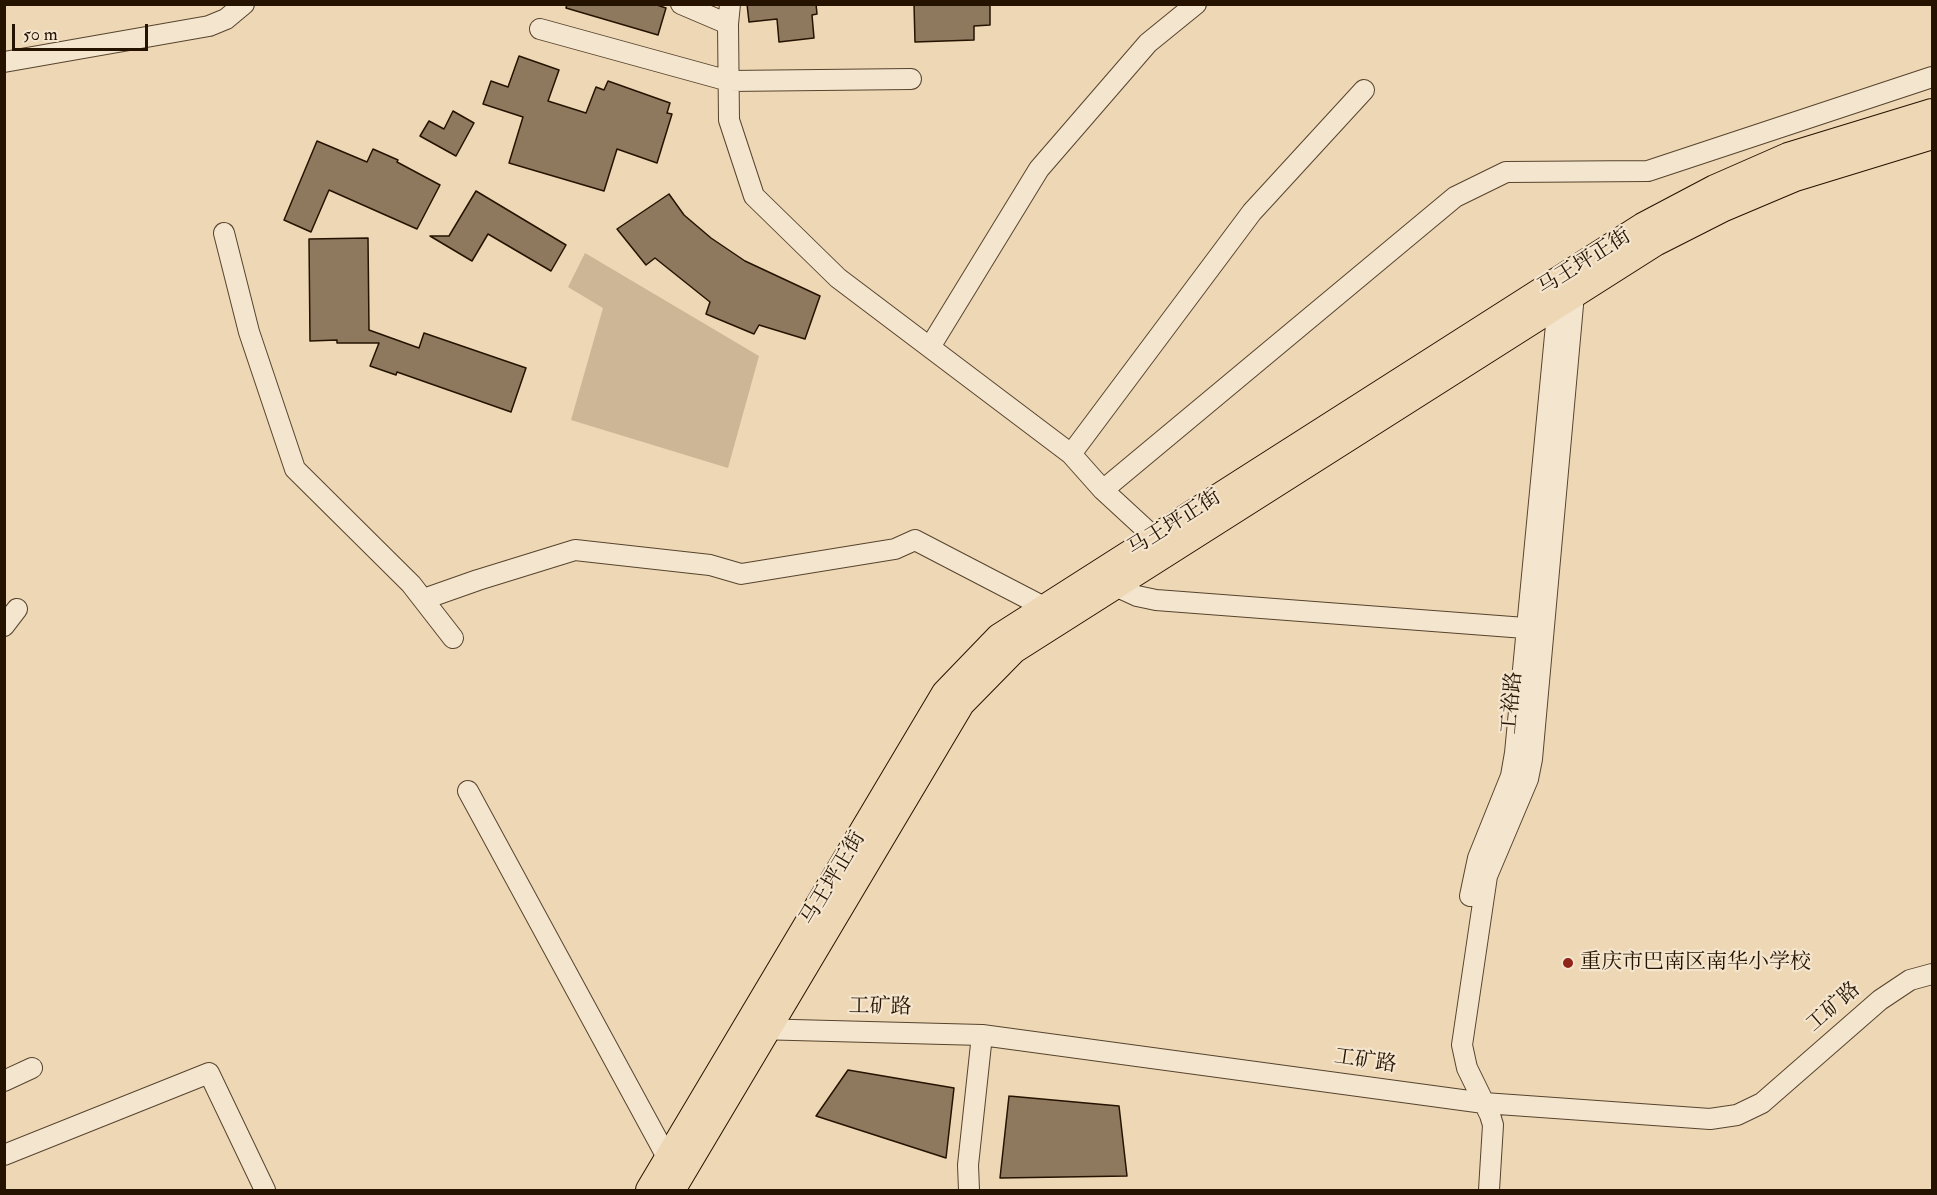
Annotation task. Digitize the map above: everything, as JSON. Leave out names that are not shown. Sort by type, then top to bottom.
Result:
[{"type":"main road","name":"马王坪正街","points":[[672,1191],[756,1029],[945,693],[999,637],[1643,226],[1715,188],[1788,156],[1932,112]]},
{"type":"main road","name":"马王坪正街","points":[[649,1191],[756,1029],[961,704],[1014,650],[1113,585],[1655,243],[1724,208],[1795,178],[1932,136]]},
{"type":"street","points":[[4,62],[209,26],[226,19],[244,4]]},
{"type":"street","points":[[681,4],[728,24]]},
{"type":"street","points":[[730,4],[728,24],[729,120],[754,196],[838,278],[1071,454],[1103,490],[1154,537]]},
{"type":"street","points":[[930,347],[1039,169],[1148,43],[1196,4]]},
{"type":"street","points":[[540,29],[729,81],[911,79]]},
{"type":"street","points":[[1103,490],[1455,197],[1506,172],[1648,171],[1932,77]]},
{"type":"street","points":[[1071,454],[1252,212],[1364,90]]},
{"type":"street","points":[[224,233],[249,332],[295,469],[411,584],[453,638]]},
{"type":"street","name":"工裕路","points":[[1477,1102],[1454,1064],[1449,1044],[1473,873],[1511,776],[1513,764],[1526,628],[1566,299]]},
{"type":"street","name":"工裕路","points":[[1477,1102],[1462,1045],[1487,876],[1528,779],[1532,759],[1566,299]]},
{"type":"street","points":[[423,599],[575,550],[710,565],[741,574],[895,549],[915,540],[1044,607]]},
{"type":"street","points":[[1113,585],[1137,596],[1156,600],[1526,628]]},
{"type":"street","points":[[4,626],[17,609]]},
{"type":"street","points":[[468,791],[668,1159]]},
{"type":"street","name":"工矿路","points":[[756,1029],[982,1035],[1477,1102],[1710,1119],[1737,1115],[1762,1103],[1880,1000],[1910,980],[1932,974]]},
{"type":"street","points":[[969,1191],[968,1165],[982,1035]]},
{"type":"street","points":[[4,1081],[32,1068]]},
{"type":"street","points":[[4,1155],[209,1073],[265,1191]]},
{"type":"street","points":[[1476,1191],[1481,1130],[1477,1102]]},
{"type":"street","points":[[1477,1102],[1490,1115],[1494,1135],[1489,1191]]},
{"type":"shaded area","points":[[585,253],[759,356],[728,468],[571,420],[603,308],[568,287]]},
{"type":"building","points":[[567,4],[654,4],[666,8],[658,35],[566,8]]},
{"type":"building","points":[[747,4],[816,4],[817,14],[812,15],[814,38],[779,42],[777,19],[749,22]]},
{"type":"building","points":[[914,4],[990,4],[990,25],[974,26],[974,40],[915,42]]},
{"type":"building","points":[[519,56],[559,70],[548,101],[586,113],[596,87],[604,90],[608,81],[670,103],[667,113],[672,114],[657,163],[617,149],[604,191],[509,163],[523,117],[483,104],[491,81],[508,87]]},
{"type":"building","points":[[453,111],[474,123],[456,156],[420,136],[429,121],[444,129]]},
{"type":"building","points":[[317,141],[367,162],[373,149],[398,160],[397,162],[440,185],[417,229],[329,190],[311,232],[284,220]]},
{"type":"building","points":[[476,191],[566,245],[551,271],[488,234],[472,261],[430,236],[449,236]]},
{"type":"building","points":[[669,194],[684,215],[711,238],[745,261],[820,296],[805,339],[759,325],[754,334],[706,314],[710,302],[655,258],[646,265],[617,229]]},
{"type":"building","points":[[368,238],[369,330],[419,348],[424,333],[526,368],[511,412],[397,372],[396,375],[370,366],[379,343],[310,341],[309,239]]},
{"type":"building","points":[[848,1070],[954,1088],[946,1158],[816,1116]]},
{"type":"building","points":[[1009,1096],[1119,1106],[1127,1176],[1000,1178]]},
{"type":"place","name":"重庆市巴南区南华小学校","points":[[1568,963]]}]
